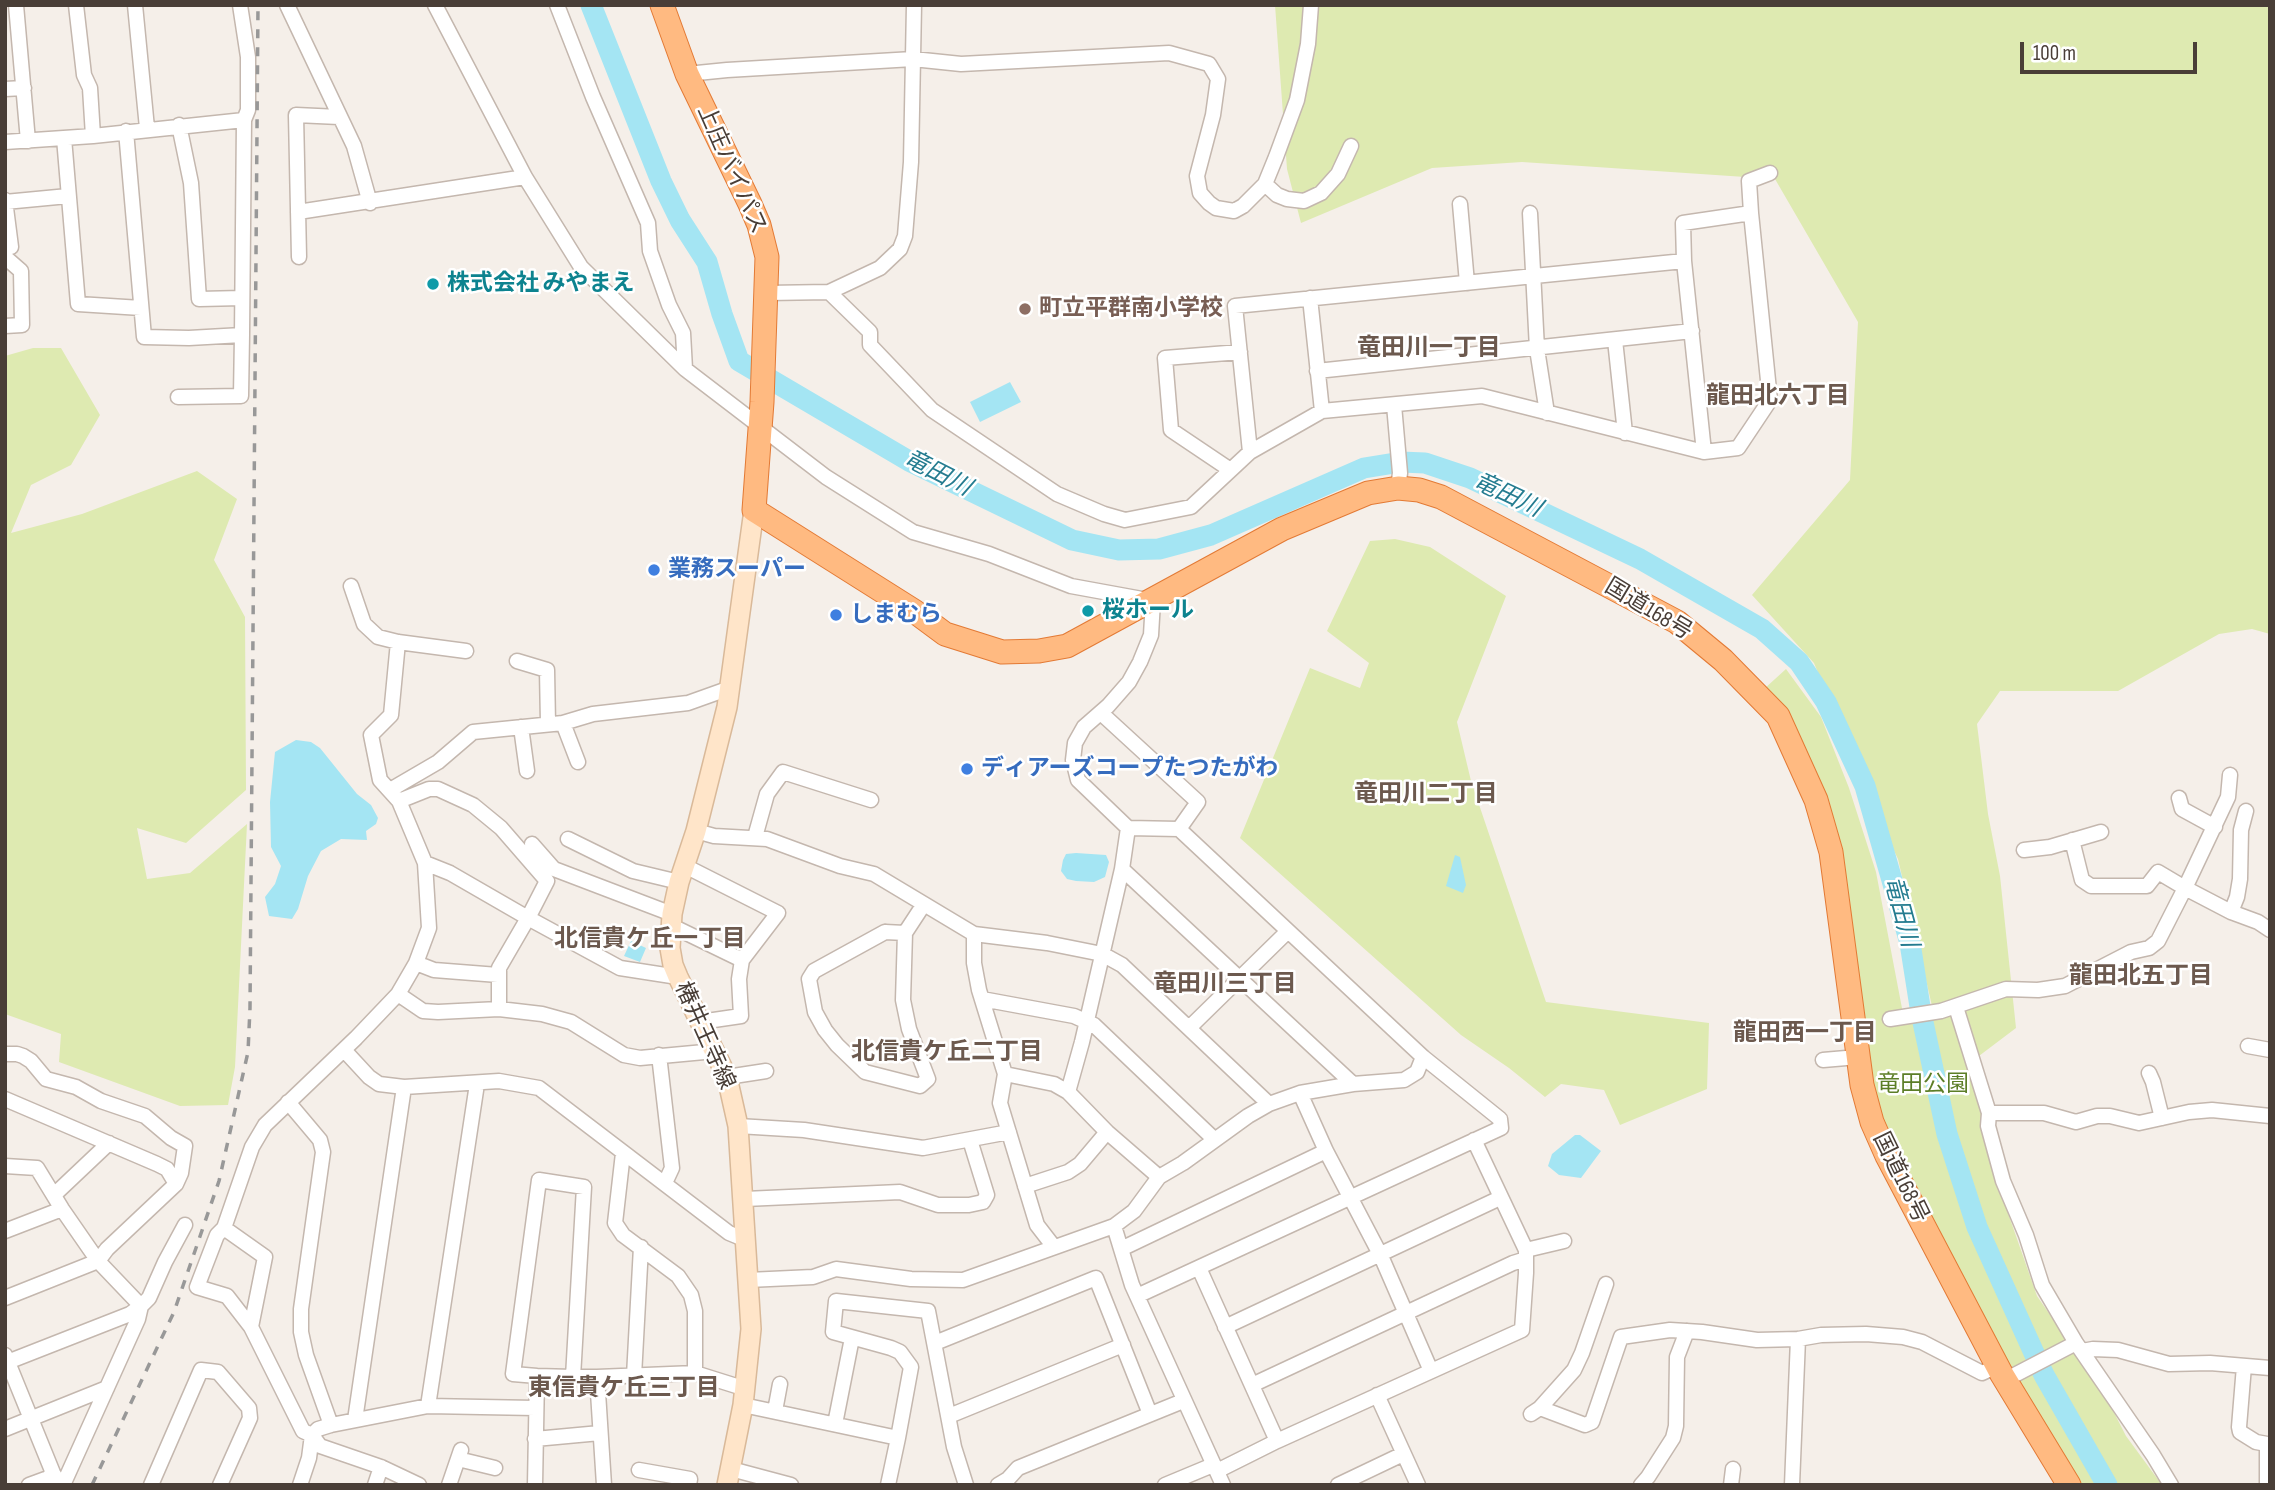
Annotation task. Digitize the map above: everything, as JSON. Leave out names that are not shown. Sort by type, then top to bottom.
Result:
[{"type":"highway","name":"上庄バイパス","points":[[662,5],[687,74],[759,225],[767,257],[762,402],[754,510]]},
{"type":"highway","name":"国道168号","points":[[754,510],[914,611],[945,634],[1002,652],[1039,651],[1067,646],[1282,529],[1399,480],[1441,498],[1677,622],[1723,660],[1777,716],[1816,800],[1831,852],[1862,1084],[1872,1122],[1887,1156],[2004,1374],[2069,1485]]},
{"type":"main road","name":"椿井王寺線","points":[[729,1477],[744,1397],[751,1329],[745,1199],[738,1126],[727,1077],[678,977],[670,948],[672,920],[682,874],[696,831],[730,688],[754,510]]},
{"type":"street","points":[[16,5],[12,37],[24,88],[28,141]]},
{"type":"street","points":[[76,5],[84,75],[90,88],[93,136]]},
{"type":"street","points":[[135,5],[147,128]]},
{"type":"street","points":[[178,397],[241,396],[244,120],[248,110],[248,57],[240,5]]},
{"type":"street","points":[[287,5],[354,146],[370,203]]},
{"type":"street","points":[[435,5],[525,177],[581,267],[685,369],[826,477],[913,533],[989,554],[1072,586],[1153,601],[1151,635],[1140,662],[1129,682],[1101,713],[1084,727],[1075,743],[1073,761],[1078,779],[1128,828],[1179,829],[1423,1057],[1500,1119],[1501,1128],[1137,1296]]},
{"type":"street","points":[[557,5],[593,97],[648,223],[650,251],[669,305],[683,333],[685,369]]},
{"type":"street","points":[[767,303],[829,292],[880,268],[901,249],[905,236],[911,162],[910,101],[914,60],[914,5]]},
{"type":"street","points":[[687,74],[727,69],[914,60],[961,64],[1169,53],[1209,64],[1218,79],[1213,115],[1197,176],[1200,193],[1216,208],[1234,211],[1243,206],[1265,184],[1297,100],[1308,44],[1311,5]]},
{"type":"street","points":[[5,89],[24,88]]},
{"type":"street","points":[[299,257],[296,115],[339,117]]},
{"type":"street","points":[[5,142],[244,120]]},
{"type":"street","points":[[180,125],[191,183],[199,299],[242,298]]},
{"type":"street","points":[[126,131],[144,337],[242,335]]},
{"type":"street","points":[[64,138],[78,304],[141,308]]},
{"type":"street","points":[[1265,184],[1277,195],[1304,201],[1321,193],[1338,174],[1351,146]]},
{"type":"street","points":[[829,292],[870,332],[870,345],[932,410],[1057,494],[1125,520],[1191,506],[1250,452],[1322,411],[1482,396],[1704,452],[1738,448],[1770,400],[1749,181],[1770,173]]},
{"type":"street","points":[[298,212],[525,177]]},
{"type":"street","points":[[5,326],[22,326],[21,271],[8,252],[5,201],[68,196]]},
{"type":"street","points":[[1460,204],[1467,283]]},
{"type":"street","points":[[1530,213],[1531,276],[1537,349],[1547,413]]},
{"type":"street","points":[[1704,452],[1684,261],[1683,223],[1751,213]]},
{"type":"street","points":[[1250,452],[1235,306],[1684,261]]},
{"type":"street","points":[[1310,298],[1322,411]]},
{"type":"street","points":[[1318,371],[1692,331]]},
{"type":"street","points":[[1615,340],[1625,433]]},
{"type":"street","points":[[1229,469],[1171,430],[1165,358],[1240,352]]},
{"type":"street","points":[[1394,405],[1399,480]]},
{"type":"street","points":[[351,586],[364,624],[378,637],[466,651]]},
{"type":"street","points":[[398,642],[391,715],[371,735],[380,780],[394,796],[425,863],[429,928],[416,963],[398,994],[265,1125],[252,1147],[224,1228],[217,1235],[197,1287],[227,1296],[251,1327],[303,1431],[312,1435],[320,1446],[381,1467],[419,1485]]},
{"type":"street","points":[[517,661],[547,670],[548,724]]},
{"type":"street","points":[[394,796],[473,732],[563,723],[593,714],[688,703],[730,688]]},
{"type":"street","points":[[1101,713],[1198,802],[1179,829]]},
{"type":"street","points":[[563,723],[578,762]]},
{"type":"street","points":[[521,727],[527,771]]},
{"type":"street","points":[[755,838],[767,794],[783,772],[871,800]]},
{"type":"street","points":[[1890,1019],[1948,1009],[2006,989],[2057,988],[2131,952],[2149,948],[2158,941],[2215,827],[2228,797],[2230,775]]},
{"type":"street","points":[[394,796],[439,789],[473,805],[501,828],[547,881],[499,968],[499,1009]]},
{"type":"street","points":[[2179,798],[2182,809],[2215,827]]},
{"type":"street","points":[[2231,912],[2240,879],[2241,830],[2246,811]]},
{"type":"street","points":[[1068,1092],[1122,869],[1128,828]]},
{"type":"street","points":[[696,831],[714,836],[767,839],[840,866],[874,874],[974,934],[1047,943],[1102,954],[1122,965],[1269,1104]]},
{"type":"street","points":[[2024,850],[2101,832]]},
{"type":"street","points":[[568,839],[633,871],[682,874],[778,913],[742,960],[739,979],[741,1016],[700,1023]]},
{"type":"street","points":[[2072,840],[2082,880],[2091,886],[2147,886],[2158,872],[2270,930]]},
{"type":"street","points":[[532,844],[554,870],[672,920],[742,960]]},
{"type":"street","points":[[425,863],[450,873],[620,968],[678,977]]},
{"type":"street","points":[[1122,869],[1353,1084]]},
{"type":"street","points":[[905,933],[885,932],[814,971],[808,979],[815,1013],[825,1030],[865,1072],[920,1086],[928,1079],[909,1029],[903,1000],[905,933],[924,904]]},
{"type":"street","points":[[1189,1028],[1287,932]]},
{"type":"street","points":[[974,934],[974,963],[1005,1074],[1000,1103],[1037,1225],[1054,1247]]},
{"type":"street","points":[[416,963],[434,970],[498,975]]},
{"type":"street","points":[[398,994],[423,1010],[438,1013],[499,1009],[542,1014],[571,1022],[624,1055],[640,1058],[715,1051]]},
{"type":"street","points":[[982,999],[1074,1016],[1094,1025],[1215,1140]]},
{"type":"street","points":[[1948,1009],[1989,1113],[1988,1126],[2003,1181],[2026,1235],[2042,1285],[2079,1347],[2171,1485]]},
{"type":"street","points":[[2248,1046],[2270,1050]]},
{"type":"street","points":[[344,1050],[379,1084],[404,1087],[499,1081],[539,1087],[729,1233],[746,1240]]},
{"type":"street","points":[[5,1054],[23,1056],[31,1061],[46,1079],[76,1087],[101,1101],[145,1116],[185,1146],[176,1184],[107,1249],[98,1261],[5,1298]]},
{"type":"street","points":[[659,1055],[671,1168],[664,1183]]},
{"type":"street","points":[[748,1280],[813,1277],[836,1269],[911,1279],[963,1280],[1114,1226],[1134,1211],[1159,1177],[1269,1104],[1300,1093],[1353,1084],[1404,1080],[1417,1072],[1423,1057]]},
{"type":"street","points":[[1822,1060],[1858,1057]]},
{"type":"street","points":[[727,1077],[766,1071]]},
{"type":"street","points":[[2149,1073],[2162,1118]]},
{"type":"street","points":[[1005,1074],[1054,1084],[1068,1092],[1107,1132],[1159,1177]]},
{"type":"street","points":[[428,1406],[477,1084]]},
{"type":"street","points":[[355,1420],[404,1087]]},
{"type":"street","points":[[1300,1093],[1326,1151],[1381,1256],[1431,1371]]},
{"type":"street","points":[[5,1099],[167,1169],[176,1184]]},
{"type":"street","points":[[288,1102],[320,1140],[323,1152],[301,1309],[301,1332],[306,1355],[331,1425]]},
{"type":"street","points":[[1989,1113],[2045,1113],[2076,1122],[2097,1116],[2110,1116],[2139,1123],[2212,1110],[2270,1116]]},
{"type":"street","points":[[738,1126],[804,1130],[923,1148],[1009,1132]]},
{"type":"street","points":[[1025,1186],[1068,1172],[1080,1164],[1107,1132]]},
{"type":"street","points":[[745,1199],[900,1192],[938,1205],[983,1202],[986,1195],[970,1140]]},
{"type":"street","points":[[1165,1485],[1218,1474],[1277,1441],[1522,1330],[1526,1255],[1474,1140]]},
{"type":"street","points":[[54,1195],[109,1143]]},
{"type":"street","points":[[1121,1249],[1326,1151]]},
{"type":"street","points":[[623,1153],[615,1223],[623,1235],[678,1276],[691,1294],[695,1311],[695,1373]]},
{"type":"street","points":[[5,1166],[37,1168],[98,1261],[141,1306]]},
{"type":"street","points":[[573,1377],[584,1187],[540,1180],[513,1374],[537,1376],[573,1377],[597,1377],[695,1373],[775,1411],[898,1438]]},
{"type":"street","points":[[1225,1327],[1500,1198]]},
{"type":"street","points":[[5,1231],[62,1209]]},
{"type":"street","points":[[59,1481],[6,1360],[130,1314],[141,1306],[149,1298],[164,1262],[185,1225]]},
{"type":"street","points":[[1114,1226],[1137,1296],[1218,1474]]},
{"type":"street","points":[[224,1228],[265,1257],[251,1327]]},
{"type":"street","points":[[1252,1385],[1408,1314],[1526,1255],[1563,1241]]},
{"type":"street","points":[[634,1376],[641,1247]]},
{"type":"street","points":[[1199,1268],[1277,1441]]},
{"type":"street","points":[[935,1343],[1096,1278],[1150,1414]]},
{"type":"street","points":[[1606,1284],[1574,1370],[1535,1411],[1586,1425],[1592,1422],[1621,1337],[1670,1330],[1757,1340],[1866,1334],[1903,1337],[1922,1342],[1982,1373],[2004,1374],[2060,1351],[2079,1347],[2118,1350],[2169,1364],[2210,1363],[2270,1368]]},
{"type":"street","points":[[888,1485],[911,1367],[900,1352],[833,1332],[836,1301],[928,1311],[954,1447],[966,1485]]},
{"type":"street","points":[[59,1481],[107,1388],[138,1320],[141,1306]]},
{"type":"street","points":[[1641,1485],[1673,1437],[1676,1426],[1677,1357],[1687,1331]]},
{"type":"street","points":[[835,1424],[852,1338]]},
{"type":"street","points":[[1793,1485],[1798,1339]]},
{"type":"street","points":[[949,1416],[1123,1345]]},
{"type":"street","points":[[2244,1366],[2239,1427],[2241,1432],[2256,1442],[2267,1444],[2267,1485]]},
{"type":"street","points":[[150,1485],[201,1370],[218,1372],[249,1408],[250,1418],[220,1485]]},
{"type":"street","points":[[535,1485],[537,1376]]},
{"type":"street","points":[[597,1377],[604,1485]]},
{"type":"street","points":[[775,1411],[780,1384]]},
{"type":"street","points":[[5,1429],[107,1388]]},
{"type":"street","points":[[1377,1395],[1418,1485]]},
{"type":"street","points":[[998,1485],[1018,1468],[1183,1401]]},
{"type":"street","points":[[300,1485],[309,1458],[312,1435],[318,1429],[428,1406],[535,1408]]},
{"type":"street","points":[[535,1439],[600,1433]]},
{"type":"street","points":[[1338,1485],[1403,1454]]},
{"type":"street","points":[[449,1485],[460,1455],[495,1468]]},
{"type":"street","points":[[375,1485],[381,1467]]},
{"type":"street","points":[[1731,1485],[1733,1469]]},
{"type":"street","points":[[639,1470],[690,1479],[689,1485]]},
{"type":"street","points":[[729,1477],[791,1485]]},
{"type":"street","points":[[29,1485],[48,1478],[59,1481]]},
{"type":"green space","name":"竜田公園","points":[[1275,5],[2270,5],[2270,634],[2252,629],[2219,634],[2118,691],[2000,691],[1977,724],[1988,814],[2000,876],[2016,1028],[1971,1062],[1977,1079],[1983,1124],[2002,1196],[2037,1296],[2104,1393],[2126,1436],[2162,1485],[2077,1485],[2022,1391],[1888,1141],[1872,1099],[1842,876],[1764,689],[1786,669],[1821,717],[1849,788],[1876,872],[1905,1024],[1935,1019],[1898,859],[1876,814],[1814,663],[1752,595],[1850,480],[1858,322],[1775,179],[1522,162],[1432,168],[1301,223],[1287,169]]},
{"type":"green space","points":[[33,348],[61,348],[100,415],[71,465],[31,485],[11,533],[82,514],[197,471],[237,499],[214,560],[245,617],[246,790],[186,843],[137,828],[147,879],[190,873],[247,824],[235,1067],[228,1105],[180,1106],[59,1062],[61,1034],[5,1014],[5,356]]},
{"type":"green space","points":[[1395,539],[1430,547],[1506,596],[1457,722],[1471,781],[1546,1002],[1709,1023],[1707,1089],[1620,1125],[1604,1090],[1561,1084],[1545,1097],[1461,1035],[1240,838],[1310,668],[1360,688],[1369,663],[1327,631],[1370,541]]},
{"type":"water","points":[[1010,382],[1021,402],[980,422],[970,402]]},
{"type":"water","points":[[296,740],[311,742],[320,748],[357,794],[371,805],[378,818],[376,824],[366,831],[367,840],[341,839],[321,851],[308,876],[298,909],[292,919],[269,916],[265,897],[275,884],[281,866],[271,847],[270,802],[275,752]]},
{"type":"water","points":[[1066,854],[1106,855],[1109,862],[1105,877],[1094,882],[1067,879],[1061,871],[1063,860]]},
{"type":"water","points":[[1455,855],[1460,857],[1466,885],[1463,893],[1446,886]]},
{"type":"water","points":[[631,941],[646,948],[640,962],[624,956]]},
{"type":"water","points":[[1575,1135],[1580,1135],[1601,1151],[1581,1178],[1559,1175],[1548,1166],[1552,1154]]},
{"type":"waterway","name":"竜田川","points":[[591,5],[661,181],[680,220],[707,262],[739,361],[909,461],[1072,540],[1119,550],[1159,549],[1211,535],[1364,468],[1401,462],[1425,463],[1470,478],[1640,559],[1762,629],[1799,662],[1826,702],[1865,786],[1910,943],[1921,1013],[1947,1134],[1977,1227],[2044,1375],[2107,1485]]},
{"type":"railway","points":[[92,1485],[174,1312],[219,1181],[248,1052],[258,5]]},
{"type":"place","name":"株式会社 みやまえ","points":[[433,284]]},
{"type":"place","name":"町立平群南小学校","points":[[1025,309]]},
{"type":"place","name":"業務スーパー","points":[[654,570]]},
{"type":"place","name":"桜ホール","points":[[1088,611]]},
{"type":"place","name":"しまむら","points":[[836,615]]},
{"type":"place","name":"ディアーズコープたつたがわ","points":[[967,769]]},
{"type":"district","name":"竜田川一丁目","points":[[1429,349]]},
{"type":"district","name":"龍田北六丁目","points":[[1778,397]]},
{"type":"district","name":"竜田川二丁目","points":[[1426,795]]},
{"type":"district","name":"北信貴ケ丘一丁目","points":[[650,940]]},
{"type":"district","name":"龍田北五丁目","points":[[2141,977]]},
{"type":"district","name":"竜田川三丁目","points":[[1225,985]]},
{"type":"district","name":"龍田西一丁目","points":[[1805,1034]]},
{"type":"district","name":"北信貴ケ丘二丁目","points":[[947,1053]]},
{"type":"district","name":"東信貴ケ丘三丁目","points":[[624,1389]]}]
